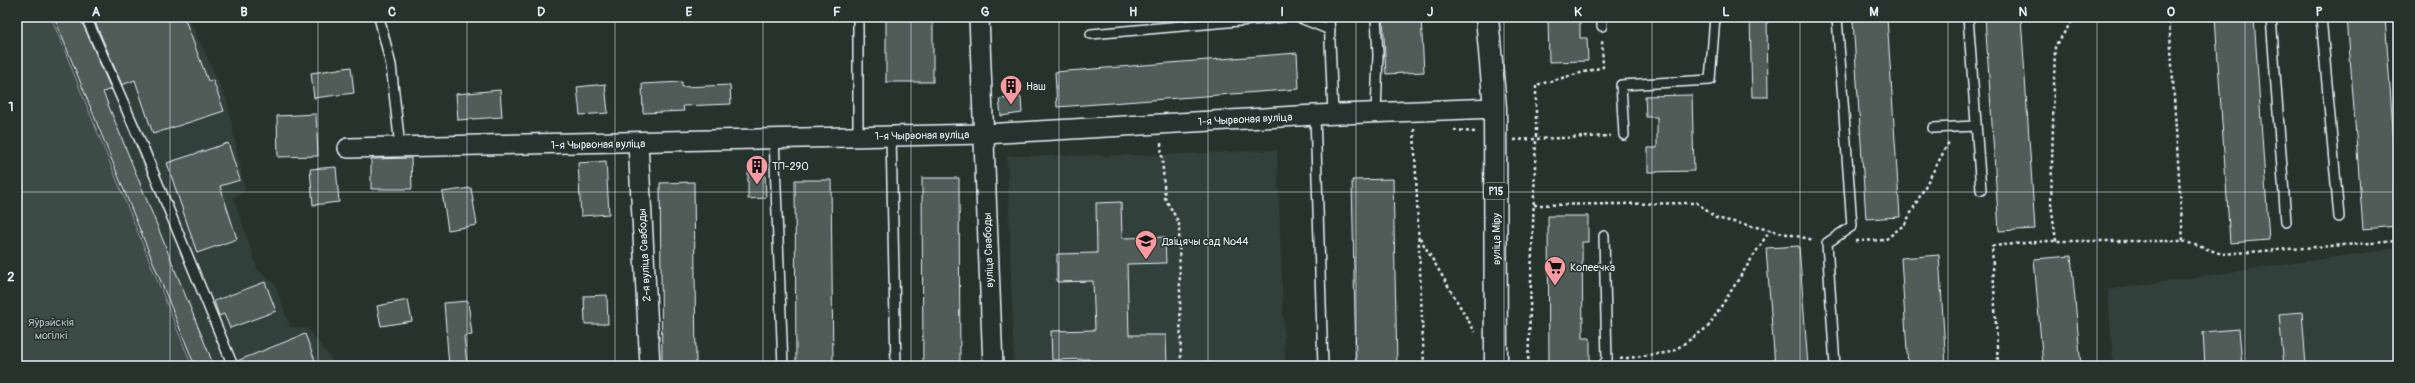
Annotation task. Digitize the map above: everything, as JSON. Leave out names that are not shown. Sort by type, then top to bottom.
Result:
[{"type":"main road","name":"вуліца Міру","points":[[1487,17],[1495,108],[1496,366]]},
{"type":"street","name":"вуліца Свабоды","points":[[978,17],[993,366]]},
{"type":"street","name":"1-я Чырвоная вуліца","points":[[348,148],[638,143],[774,137],[984,134],[1324,115],[1495,108]]},
{"type":"street","name":"2-я вуліца Свабоды","points":[[638,143],[650,366]]},
{"type":"lane","points":[[86,17],[145,152],[233,366]]},
{"type":"lane","points":[[379,17],[391,65],[400,147]]},
{"type":"lane","points":[[858,17],[858,136]]},
{"type":"lane","points":[[1091,34],[1284,17]]},
{"type":"lane","points":[[1298,17],[1330,30]]},
{"type":"lane","points":[[1323,366],[1324,115],[1330,30],[1329,17]]},
{"type":"lane","points":[[1376,17],[1378,55],[1376,113]]},
{"type":"lane","points":[[1624,136],[1621,85],[1710,80],[1715,17]]},
{"type":"lane","points":[[1835,366],[1827,243],[1852,226],[1837,17]]},
{"type":"lane","points":[[1968,17],[1981,190]]},
{"type":"lane","points":[[2270,17],[2286,222]]},
{"type":"lane","points":[[2321,17],[2339,217]]},
{"type":"lane","points":[[1933,128],[1976,126]]},
{"type":"lane","points":[[892,136],[896,366]]},
{"type":"lane","points":[[774,137],[783,366]]},
{"type":"lane","points":[[1604,236],[1605,363]]},
{"type":"path","points":[[2056,241],[2051,203],[2055,46],[2075,17]]},
{"type":"path","points":[[2169,17],[2183,241]]},
{"type":"path","points":[[1528,366],[1536,139],[1536,85],[1603,67],[1602,22]]},
{"type":"path","points":[[1414,127],[1424,366]]},
{"type":"path","points":[[1534,205],[1697,203],[1716,218],[1827,243],[1885,240],[1905,224],[1957,127]]},
{"type":"path","points":[[1407,128],[1422,128]]},
{"type":"path","points":[[1453,130],[1476,132]]},
{"type":"path","points":[[1510,140],[1624,136]]},
{"type":"path","points":[[1153,142],[1168,142]]},
{"type":"path","points":[[1161,142],[1165,198],[1179,223],[1181,366]]},
{"type":"path","points":[[1605,363],[1672,352],[1708,327],[1770,230]]},
{"type":"path","points":[[1419,237],[1478,338]]},
{"type":"path","points":[[1998,366],[1992,246],[2056,241],[2183,241],[2222,254],[2398,241]]},
{"type":"shaded area","points":[[51,17],[188,17],[227,100],[245,191],[233,197],[258,270],[275,284],[290,327],[308,329],[336,366],[192,366]]},
{"type":"shaded area","name":"Дзіцячы сад №44","points":[[1277,150],[1285,366],[1014,366],[1007,156],[1162,155]]},
{"type":"shaded area","points":[[2398,248],[2398,366],[2113,366],[2108,290]]},
{"type":"green space","name":"Яўрэйскія могілкі","points":[[17,17],[51,17],[192,366],[17,366]]},
{"type":"building","points":[[54,17],[80,17],[111,89],[103,92],[214,366],[195,366]]},
{"type":"building","points":[[93,17],[184,17],[208,81],[213,80],[224,111],[153,134],[135,80],[122,85]]},
{"type":"building","points":[[886,17],[933,17],[933,82],[886,82]]},
{"type":"building","points":[[1383,17],[1421,17],[1424,72],[1386,74]]},
{"type":"building","points":[[1548,17],[1580,17],[1580,38],[1587,38],[1588,61],[1549,62]]},
{"type":"building","points":[[1750,17],[1767,17],[1768,97],[1752,97]]},
{"type":"building","points":[[1985,17],[2021,17],[2035,229],[1999,231]]},
{"type":"building","points":[[2215,17],[2254,17],[2269,240],[2230,243]]},
{"type":"building","points":[[2347,17],[2385,17],[2398,199],[2398,226],[2363,229]]},
{"type":"building","points":[[1887,18],[1900,217],[1866,219],[1853,21]]},
{"type":"building","points":[[1297,53],[1299,89],[1057,107],[1055,72]]},
{"type":"building","points":[[351,67],[354,93],[314,98],[311,73]]},
{"type":"building","points":[[682,82],[682,87],[730,85],[731,104],[683,106],[684,111],[643,113],[642,84]]},
{"type":"building","points":[[605,84],[608,113],[580,115],[577,87]]},
{"type":"building","points":[[500,90],[502,117],[458,120],[456,94]]},
{"type":"building","points":[[1692,95],[1694,171],[1648,172],[1648,148],[1657,148],[1657,117],[1646,117],[1645,96]]},
{"type":"building","name":"Наш","points":[[1021,97],[1022,113],[1001,116],[999,99]]},
{"type":"building","points":[[316,114],[318,156],[278,157],[277,116]]},
{"type":"building","points":[[228,143],[240,180],[220,186],[237,239],[197,253],[167,163]]},
{"type":"building","points":[[411,158],[412,189],[371,189],[371,159]]},
{"type":"building","points":[[606,161],[609,214],[581,216],[578,163]]},
{"type":"building","points":[[336,167],[339,202],[313,205],[310,169]]},
{"type":"building","name":"ТП-290","points":[[748,173],[765,173],[766,198],[748,199]]},
{"type":"building","points":[[922,178],[959,178],[960,366],[923,366]]},
{"type":"building","points":[[1393,179],[1397,366],[1356,366],[1352,180]]},
{"type":"building","points":[[795,180],[831,180],[833,366],[796,366]]},
{"type":"building","points":[[694,182],[696,366],[662,366],[660,183]]},
{"type":"building","points":[[471,188],[477,225],[448,230],[442,192]]},
{"type":"building","points":[[1121,202],[1122,238],[1165,237],[1166,263],[1127,264],[1129,335],[1166,335],[1167,366],[1089,366],[1089,359],[1052,360],[1051,331],[1095,330],[1093,281],[1057,282],[1057,254],[1097,253],[1096,203]]},
{"type":"building","points":[[1548,216],[1588,216],[1588,242],[1582,242],[1583,338],[1590,338],[1590,365],[1549,365]]},
{"type":"building","points":[[1799,246],[1808,366],[1775,366],[1766,248]]},
{"type":"building","points":[[1939,255],[1946,366],[1908,366],[1901,258]]},
{"type":"building","points":[[2071,256],[2081,366],[2043,366],[2034,259]]},
{"type":"building","points":[[265,282],[276,311],[230,328],[224,314],[219,316],[214,301]]},
{"type":"building","points":[[607,295],[608,324],[585,324],[584,296]]},
{"type":"building","points":[[408,300],[412,321],[381,326],[377,306]]},
{"type":"building","points":[[468,301],[472,335],[464,336],[467,366],[449,366],[444,303]]},
{"type":"building","points":[[2302,312],[2306,366],[2284,366],[2279,314]]},
{"type":"building","points":[[2239,329],[2242,366],[2205,366],[2203,332]]},
{"type":"building","points":[[305,334],[317,366],[239,366],[237,361]]},
{"type":"place","name":"Наш","points":[[1011,106]]},
{"type":"place","name":"ТП-290","points":[[757,186]]},
{"type":"place","name":"Дзіцячы сад №44","points":[[1146,260]]},
{"type":"place","name":"Копеечка","points":[[1555,286]]}]
